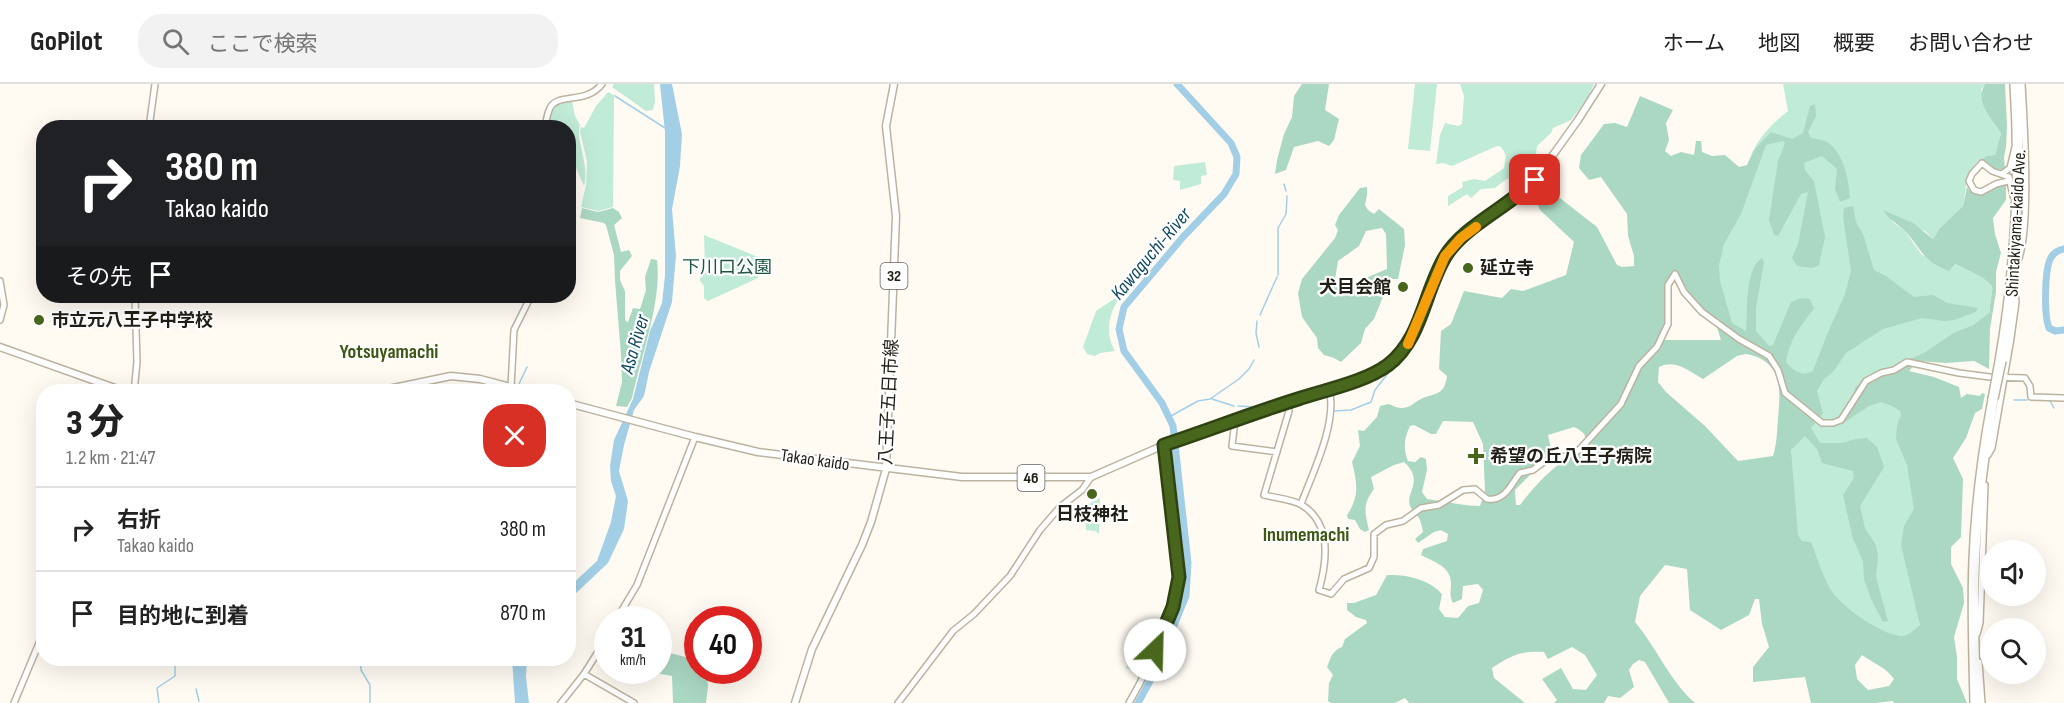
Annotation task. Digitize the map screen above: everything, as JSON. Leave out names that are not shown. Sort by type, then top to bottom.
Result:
[{"type":"main road","points":[[150,120],[155,84]]},
{"type":"main road","points":[[547,120],[549,109],[554,103],[563,99],[590,95],[602,84]]},
{"type":"main road","name":"八王子五日市線","points":[[795,703],[812,649],[862,545],[886,469],[896,216],[886,132],[894,84]]},
{"type":"main road","name":"46","points":[[1166,445],[1380,370],[1403,350],[1416,327],[1440,267],[1452,247],[1518,197],[1535,180],[1601,84]]},
{"type":"main road","name":"Shintakiyama-kaido Ave.","points":[[2000,361],[2015,212],[2016,145],[2013,84]]},
{"type":"main road","points":[[2015,266],[2021,255],[2024,179],[2020,84]]},
{"type":"main road","name":"Shintakiyama-kaido Ave.","points":[[2000,361],[2014,280],[2020,173],[2020,84]]},
{"type":"main road","points":[[2003,173],[2010,168],[2016,145]]},
{"type":"main road","points":[[2008,181],[1981,192],[1974,190],[1970,185],[1972,174],[1983,163],[1992,171],[2003,173],[2011,180],[2015,212]]},
{"type":"main road","points":[[1288,402],[1288,411],[1264,495],[1301,504],[1320,523],[1325,540],[1326,566],[1319,590],[1331,594],[1344,579],[1369,568],[1374,557],[1374,534],[1380,528],[1403,521],[1421,508],[1439,506],[1463,490],[1475,489],[1485,498],[1493,500],[1508,492],[1522,472],[1532,471],[1545,461],[1579,450],[1622,404],[1639,366],[1657,347],[1668,324],[1668,285],[1675,274],[1684,292],[1698,308],[1739,339],[1769,356],[1778,370],[1785,393],[1822,423],[1841,420],[1863,384],[1905,363],[1959,373],[2026,379],[2030,386],[2031,397],[2064,398]]},
{"type":"main road","points":[[1986,458],[1992,448],[2016,302],[2014,280]]},
{"type":"main road","points":[[0,281],[4,305],[0,320]]},
{"type":"main road","points":[[135,303],[137,362],[135,384]]},
{"type":"main road","points":[[511,384],[514,330],[528,303]]},
{"type":"main road","points":[[0,347],[104,384]]},
{"type":"main road","points":[[1972,703],[1972,558],[1978,481],[2000,361]]},
{"type":"main road","points":[[412,384],[451,376],[474,377],[500,384]]},
{"type":"main road","points":[[1301,504],[1330,423],[1332,407],[1329,388]]},
{"type":"main road","points":[[1980,703],[1981,673],[1976,636],[1980,623],[1981,562],[1986,497],[1984,471],[1993,399]]},
{"type":"main road","name":"Takao kaido","points":[[576,405],[693,437],[760,452],[962,477],[1091,477],[1166,445]]},
{"type":"main road","points":[[1235,420],[1232,446],[1277,452]]},
{"type":"main road","points":[[624,606],[637,585],[693,437]]},
{"type":"main road","points":[[1129,703],[1166,627],[1178,591],[1179,566],[1166,445]]},
{"type":"main road","points":[[898,703],[953,631],[974,614],[1010,576],[1040,530],[1060,507],[1082,490],[1091,477]]},
{"type":"main road","points":[[14,703],[36,650]]},
{"type":"main road","points":[[561,703],[594,658]]},
{"type":"main road","points":[[584,674],[634,703]]},
{"type":"green space","points":[[614,84],[654,84],[653,110],[646,111],[612,87]]},
{"type":"green space","points":[[1302,84],[1329,84],[1325,110],[1339,119],[1334,140],[1329,146],[1318,141],[1294,147],[1286,170],[1275,174],[1284,134],[1292,117],[1294,96]]},
{"type":"green space","points":[[1415,84],[1437,84],[1430,151],[1408,149]]},
{"type":"green space","points":[[1460,84],[1594,84],[1588,97],[1571,120],[1553,128],[1551,133],[1537,146],[1536,154],[1527,170],[1505,180],[1495,188],[1481,189],[1471,198],[1467,194],[1448,206],[1448,196],[1463,187],[1462,182],[1474,179],[1485,181],[1504,168],[1506,155],[1501,147],[1497,146],[1452,166],[1443,163],[1436,164],[1440,135],[1445,123],[1458,126],[1462,124],[1464,96]]},
{"type":"green space","points":[[1783,84],[1985,84],[1981,90],[2001,133],[1995,155],[1985,157],[1973,166],[1967,181],[1963,206],[1940,228],[1933,239],[1925,231],[1891,221],[1904,230],[1922,255],[1954,264],[1983,278],[1992,286],[1990,312],[1973,325],[1953,333],[1925,352],[1868,377],[1855,387],[1850,409],[1865,399],[1905,401],[1915,468],[1920,642],[1870,644],[1798,550],[1780,367],[1734,332],[1679,260],[1745,177],[1750,157],[1759,140],[1788,111]]},
{"type":"green space","points":[[1985,84],[2005,84],[2007,126],[2005,168],[1998,170],[1982,159],[1995,155],[2001,133],[1983,104],[1982,91]]},
{"type":"green space","points":[[608,92],[614,95],[613,207],[598,211],[581,207],[586,185],[587,161],[580,131]]},
{"type":"green space","points":[[1640,96],[1673,110],[1666,123],[1669,140],[1665,151],[1671,156],[1681,152],[1694,155],[1696,141],[1701,141],[1702,152],[1712,156],[1725,155],[1739,167],[1747,165],[1755,149],[1771,132],[1792,139],[1803,133],[1810,106],[1815,104],[1816,116],[1808,132],[1811,138],[1830,144],[1839,155],[1847,177],[1850,198],[1840,202],[1835,189],[1837,169],[1822,156],[1804,163],[1805,170],[1814,181],[1825,237],[1819,265],[1813,268],[1797,266],[1792,258],[1798,244],[1808,192],[1801,194],[1778,236],[1774,235],[1769,220],[1778,161],[1785,143],[1783,141],[1766,145],[1741,214],[1724,244],[1719,265],[1720,281],[1732,323],[1746,331],[1750,281],[1756,264],[1762,258],[1764,262],[1756,308],[1756,331],[1769,346],[1773,345],[1791,302],[1802,298],[1810,299],[1814,309],[1796,334],[1786,362],[1798,372],[1813,371],[1845,294],[1851,271],[1843,217],[1844,208],[1853,206],[1856,222],[1863,234],[1874,270],[1914,297],[1933,295],[1947,303],[1978,308],[1976,312],[1954,320],[1922,318],[1883,329],[1846,353],[1817,391],[1823,413],[1811,428],[1820,443],[1842,443],[1867,438],[1877,447],[1884,467],[1860,506],[1865,528],[1876,545],[1878,556],[1876,577],[1888,621],[1883,622],[1871,599],[1864,579],[1863,561],[1853,539],[1843,495],[1854,478],[1853,471],[1822,463],[1817,449],[1805,436],[1791,450],[1798,535],[1802,541],[1811,542],[1831,590],[1843,604],[1872,625],[1900,636],[1908,634],[1920,625],[1901,545],[1904,526],[1914,509],[1907,465],[1896,439],[1900,411],[1881,402],[1869,406],[1842,424],[1838,418],[1850,410],[1855,387],[1868,377],[1925,352],[1953,333],[1973,325],[1990,312],[1992,286],[1983,278],[1955,264],[1949,271],[1933,263],[1883,210],[1913,223],[1933,239],[1940,228],[1963,206],[1967,187],[1970,191],[1981,194],[2006,185],[2006,200],[1993,218],[2001,253],[1996,272],[1996,292],[1990,329],[1989,369],[1974,361],[1946,363],[1918,361],[1909,371],[1934,377],[1959,387],[1961,398],[1967,394],[1980,396],[1982,393],[1985,394],[1982,409],[1975,413],[1966,438],[1953,458],[1963,479],[1961,537],[1951,547],[1951,564],[1963,588],[1964,603],[1954,637],[1957,679],[1967,703],[1894,703],[1893,701],[1811,703],[1805,677],[1753,682],[1753,667],[1769,647],[1762,624],[1759,599],[1755,599],[1749,615],[1721,630],[1690,610],[1687,569],[1665,565],[1640,596],[1635,622],[1670,674],[1695,703],[1669,703],[1645,662],[1639,660],[1629,670],[1634,687],[1620,698],[1608,696],[1604,703],[1554,703],[1557,700],[1542,679],[1561,668],[1573,689],[1586,690],[1597,675],[1585,655],[1572,647],[1548,659],[1544,652],[1522,653],[1492,668],[1494,678],[1525,703],[1409,703],[1405,698],[1395,703],[1331,703],[1328,701],[1329,683],[1333,675],[1327,667],[1331,657],[1336,650],[1342,647],[1345,639],[1367,623],[1366,620],[1356,617],[1347,610],[1347,603],[1354,603],[1376,595],[1387,575],[1402,575],[1417,578],[1437,589],[1442,594],[1439,609],[1445,617],[1458,618],[1468,606],[1479,603],[1483,590],[1478,584],[1463,586],[1462,599],[1453,603],[1448,573],[1441,565],[1421,555],[1423,549],[1447,541],[1448,534],[1441,530],[1418,543],[1415,539],[1423,532],[1419,518],[1410,506],[1414,481],[1410,469],[1404,462],[1371,477],[1374,489],[1366,509],[1369,530],[1365,532],[1360,529],[1355,520],[1348,519],[1347,515],[1356,495],[1352,462],[1360,446],[1358,430],[1364,431],[1377,417],[1380,406],[1388,404],[1399,408],[1407,407],[1441,391],[1447,376],[1439,369],[1441,331],[1451,324],[1464,291],[1502,298],[1511,289],[1523,291],[1566,275],[1574,242],[1540,210],[1536,201],[1541,194],[1556,195],[1597,227],[1617,265],[1634,266],[1634,256],[1628,236],[1627,214],[1601,177],[1589,180],[1579,168],[1581,155],[1604,124],[1615,123],[1627,127]],"holes":[[[1674,277],[1716,324],[1721,340],[1664,340],[1671,322],[1671,287]],[[1746,354],[1758,357],[1773,369],[1777,377],[1779,407],[1773,456],[1738,461],[1658,382],[1659,367],[1665,365],[1682,367],[1703,379],[1737,356]],[[1443,421],[1473,422],[1483,444],[1485,491],[1480,506],[1427,499],[1422,492],[1427,470],[1426,459],[1421,457],[1415,462],[1408,461],[1405,439],[1410,426],[1414,425],[1431,434],[1436,434]],[[1574,427],[1584,434],[1586,446],[1558,464],[1520,505],[1516,505],[1515,490],[1552,453],[1548,435]],[[1862,655],[1884,669],[1894,679],[1889,686],[1868,690],[1857,679],[1855,665]]]},
{"type":"green space","points":[[572,101],[575,116],[580,125],[579,138],[585,169],[584,186],[576,168],[576,120],[549,120],[553,108]]},
{"type":"green space","points":[[1205,162],[1207,175],[1201,176],[1201,184],[1180,190],[1180,181],[1173,180],[1174,166]]},
{"type":"green space","points":[[1367,187],[1365,205],[1368,210],[1374,214],[1379,209],[1404,229],[1405,245],[1398,279],[1390,279],[1374,319],[1365,329],[1361,343],[1341,362],[1324,355],[1318,348],[1317,338],[1302,317],[1298,293],[1302,279],[1335,238],[1338,230],[1335,225],[1339,215],[1360,188]],"holes":[[[1382,228],[1386,234],[1387,269],[1356,282],[1334,285],[1338,261],[1359,246],[1366,231]]]},
{"type":"green space","points":[[582,208],[598,212],[613,208],[622,218],[614,225],[621,252],[629,250],[632,256],[620,271],[620,280],[625,291],[625,320],[628,322],[633,308],[640,309],[646,290],[645,277],[651,259],[657,260],[658,276],[654,311],[632,398],[627,407],[616,406],[622,382],[614,255],[606,225],[580,218]]},
{"type":"green space","name":"下川口公園","points":[[704,235],[763,259],[758,278],[708,301],[704,298],[704,286],[700,281],[701,273],[705,268]]},
{"type":"green space","points":[[1117,297],[1119,299],[1112,311],[1109,325],[1110,338],[1115,351],[1095,356],[1087,354],[1083,347],[1096,311]]},
{"type":"green space","points":[[1100,498],[1099,534],[1086,530],[1085,506]]},
{"type":"green space","points":[[1137,643],[1152,649],[1142,674],[1126,668]]},
{"type":"green space","points":[[672,654],[684,657],[684,684],[708,684],[708,686],[706,703],[673,703]]},
{"type":"water","points":[[660,84],[672,84],[682,134],[680,166],[672,209],[676,256],[672,302],[649,372],[644,396],[634,410],[624,445],[619,471],[628,501],[624,529],[608,563],[576,593],[576,581],[597,561],[611,522],[616,496],[611,481],[610,466],[614,440],[633,399],[650,331],[662,303],[665,275],[665,132]]},
{"type":"water","points":[[512,666],[527,666],[529,703],[515,703]]},
{"type":"waterway","name":"Kawaguchi-River","points":[[1138,703],[1155,672],[1186,596],[1188,563],[1173,426],[1162,403],[1124,351],[1119,329],[1124,307],[1183,237],[1224,194],[1236,174],[1237,157],[1231,143],[1177,84]]},
{"type":"waterway","points":[[615,96],[665,128]]},
{"type":"waterway","points":[[1284,184],[1286,191]]},
{"type":"waterway","points":[[1278,275],[1278,228],[1286,214],[1287,196]]},
{"type":"waterway","points":[[2064,249],[2054,253],[2049,261],[2046,291],[2049,328],[2055,331],[2064,330]]},
{"type":"waterway","points":[[1260,315],[1277,277]]},
{"type":"waterway","points":[[1257,321],[1256,333],[1259,347]]},
{"type":"waterway","points":[[1169,417],[1198,401],[1210,399],[1239,379],[1254,360]]},
{"type":"waterway","points":[[519,384],[527,367]]},
{"type":"waterway","points":[[1334,411],[1351,410],[1371,402],[1375,390],[1389,372]]},
{"type":"waterway","points":[[1212,399],[1234,406]]},
{"type":"waterway","points":[[2049,399],[2054,408]]},
{"type":"waterway","points":[[2014,400],[2027,400]]},
{"type":"waterway","points":[[1238,406],[1255,407]]},
{"type":"waterway","points":[[159,703],[157,688],[175,676],[175,666]]},
{"type":"waterway","points":[[361,666],[370,685],[370,703]]},
{"type":"waterway","points":[[196,689],[199,701]]},
{"type":"slow traffic","points":[[1408,344],[1445,256],[1461,238],[1476,227]]},
{"type":"place","name":"延立寺","points":[[1468,268]]},
{"type":"place","name":"犬目会館","points":[[1403,287]]},
{"type":"place","name":"市立元八王子中学校","points":[[39,320]]},
{"type":"place","name":"希望の丘八王子病院","points":[[1476,456]]},
{"type":"place","name":"日枝神社","points":[[1092,494]]},
{"type":"district","name":"Yotsuyamachi","points":[[389,352]]},
{"type":"district","name":"Inumemachi","points":[[1306,535]]},
{"type":"route","points":[[1155,650],[1173,607],[1179,577],[1164,445],[1371,374],[1388,365],[1409,342],[1440,267],[1452,247],[1518,197],[1535,180]]},
{"type":"water label","name":"Asa River","points":[[635,344]]}]
